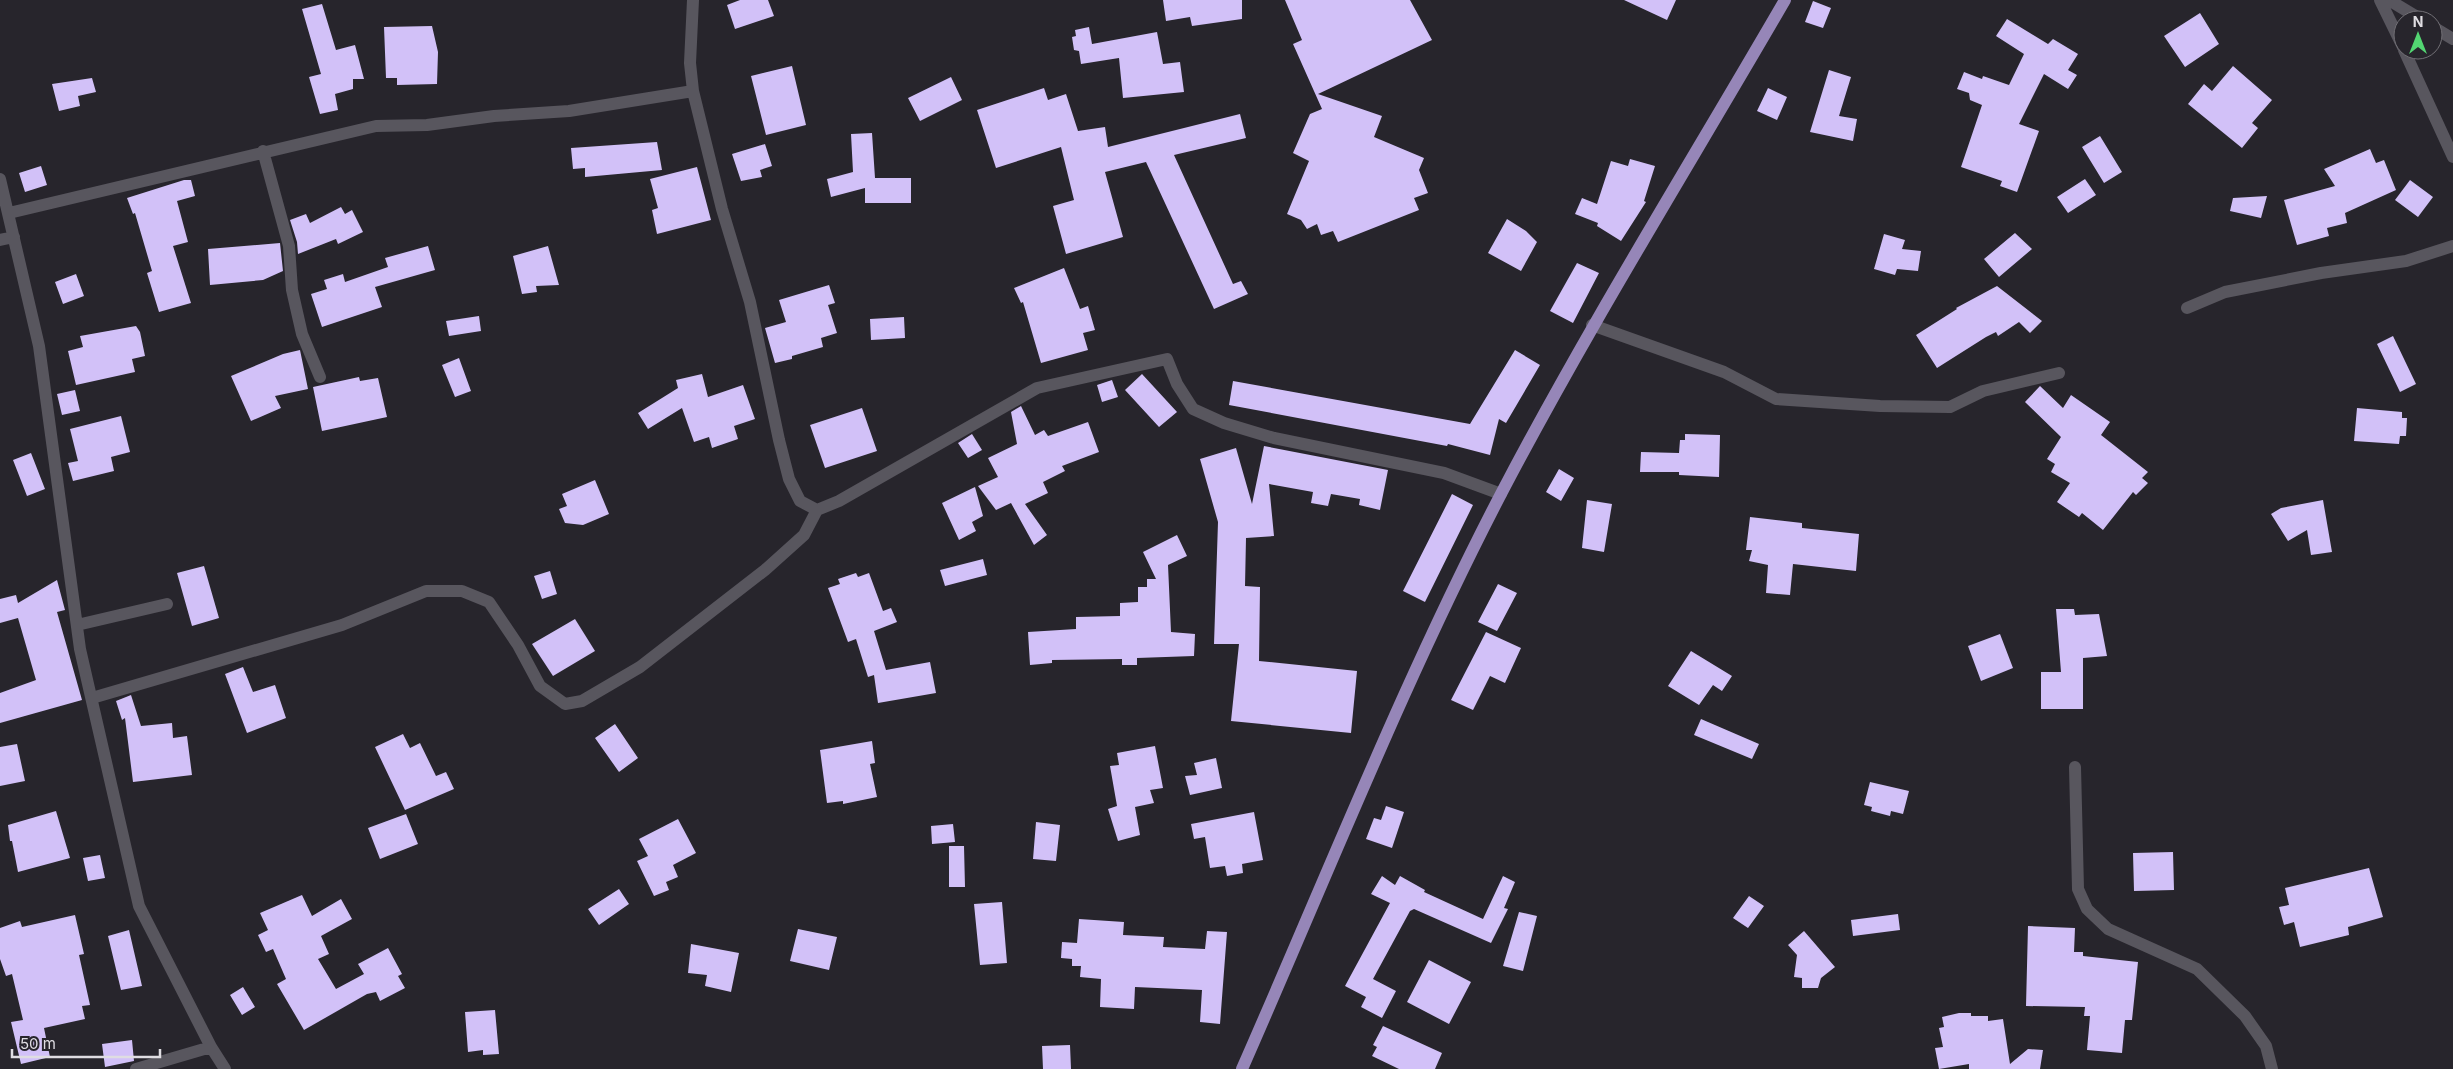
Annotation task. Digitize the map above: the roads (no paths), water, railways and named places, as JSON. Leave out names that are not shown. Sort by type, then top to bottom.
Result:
[{"type":"main road","points":[[1242,1069],[1422,656],[1501,494],[1592,325],[1785,0]]},
{"type":"street","points":[[693,0],[690,63],[694,91],[722,209],[750,302],[779,440],[789,478],[800,501],[817,510]]},
{"type":"street","points":[[2380,0],[2393,27]]},
{"type":"street","points":[[2390,0],[2406,10]]},
{"type":"street","points":[[2409,60],[2453,157]]},
{"type":"street","points":[[9,213],[263,151],[376,126],[427,125],[494,116],[569,111],[694,91]]},
{"type":"street","points":[[263,151],[289,246],[292,290],[302,334],[320,378]]},
{"type":"street","points":[[0,179],[39,346],[77,625],[139,906],[225,1069]]},
{"type":"street","points":[[0,240],[14,237]]},
{"type":"street","points":[[2187,308],[2225,292],[2320,273],[2406,261],[2453,246]]},
{"type":"street","points":[[1592,325],[1724,372],[1776,399],[1880,406],[1950,406],[1983,391],[2059,373]]},
{"type":"street","points":[[92,698],[342,625],[426,591],[462,591],[490,602],[518,645],[540,686],[565,704],[582,701],[640,667],[764,570],[804,535],[817,510],[838,501],[1037,388],[1167,360],[1177,384],[1193,409],[1224,423],[1274,438],[1444,473],[1501,494]]},
{"type":"street","points":[[77,625],[167,604]]},
{"type":"street","points":[[2075,767],[2078,889],[2087,909],[2108,929],[2197,969],[2245,1016],[2266,1046],[2272,1069]]},
{"type":"street","points":[[136,1069],[212,1047]]}]
